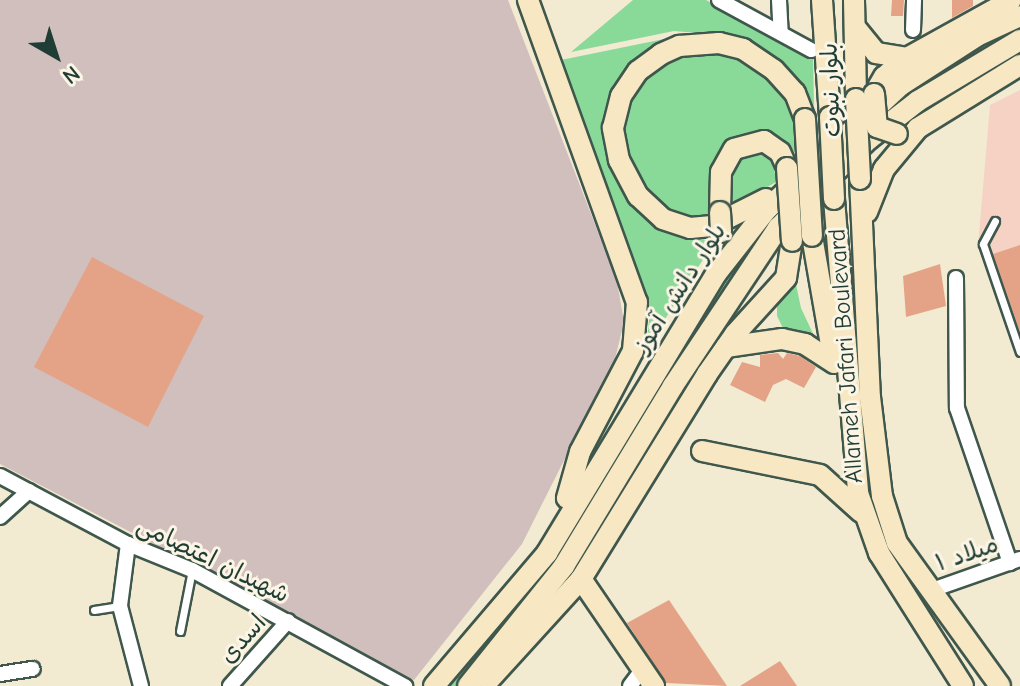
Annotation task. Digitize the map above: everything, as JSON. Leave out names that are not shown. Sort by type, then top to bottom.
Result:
[{"type":"main road","points":[[528,0],[637,302],[633,351],[580,452],[567,498]]},
{"type":"main road","name":"بلوار نبوت","points":[[822,0],[834,199]]},
{"type":"main road","name":"بلوار نبوت","points":[[854,0],[865,96],[860,179]]},
{"type":"main road","points":[[1011,0],[907,58],[865,96],[877,127],[897,134],[918,128],[1020,65]]},
{"type":"main road","name":"بلوار دانش آموز","points":[[456,659],[547,553],[716,274],[790,174],[901,85],[964,43],[1020,16]]},
{"type":"main road","points":[[855,27],[876,53],[907,58]]},
{"type":"main road","name":"بلوار دانش آموز","points":[[468,686],[564,566],[689,360],[778,228],[906,111],[1020,40]]},
{"type":"main road","points":[[483,686],[581,579],[726,347],[786,278],[802,238],[805,119],[795,93],[774,70],[743,49],[719,43],[679,46],[646,64],[626,87],[614,117],[614,140],[627,181],[653,212],[674,225],[701,228],[732,219],[790,174]]},
{"type":"main road","points":[[863,227],[884,169],[918,128]]},
{"type":"main road","points":[[434,686],[567,498],[716,254],[721,172],[734,149],[757,141],[770,143],[790,174],[802,238],[846,400]]},
{"type":"main road","name":"Allameh Jafari Boulevard","points":[[860,179],[870,397],[882,496],[897,543],[1000,686]]},
{"type":"main road","name":"Allameh Jafari Boulevard","points":[[834,199],[852,466],[863,514],[894,579],[963,686]]},
{"type":"main road","points":[[726,347],[782,339],[805,344],[834,363]]},
{"type":"main road","points":[[702,451],[820,475],[863,514]]},
{"type":"main road","points":[[581,579],[648,678]]},
{"type":"street","points":[[719,0],[811,50]]},
{"type":"street","points":[[779,0],[781,33]]},
{"type":"street","points":[[913,30],[914,0]]},
{"type":"street","points":[[956,278],[957,408],[1015,561]]},
{"type":"street","name":"شهیدان اعتصامی","points":[[0,476],[128,544],[192,570],[405,686]]},
{"type":"street","points":[[0,517],[29,491]]},
{"type":"street","points":[[128,544],[120,606],[141,686]]},
{"type":"street","name":"میلاد ۱","points":[[929,591],[1015,561]]},
{"type":"street","name":"اسدی","points":[[230,686],[288,621]]},
{"type":"street","points":[[0,674],[33,669]]},
{"type":"street","points":[[630,686],[648,678]]},
{"type":"lane","points":[[995,221],[983,244],[1020,352]]},
{"type":"lane","points":[[180,631],[192,570]]},
{"type":"lane","points":[[94,610],[120,606]]},
{"type":"shaded area","points":[[0,0],[508,0],[617,281],[624,322],[615,359],[522,544],[414,680],[0,464]]},
{"type":"shaded area","points":[[1020,90],[1020,355],[978,246],[990,105]]},
{"type":"green space","points":[[633,0],[706,0],[813,54],[814,106],[800,87],[721,35],[674,31],[571,52]]},
{"type":"green space","points":[[664,39],[640,56],[612,92],[604,124],[613,169],[626,196],[652,222],[709,241],[709,250],[646,349],[650,311],[644,288],[561,60]]},
{"type":"green space","points":[[719,51],[765,71],[783,93],[798,131],[797,155],[782,138],[763,130],[727,143],[712,164],[711,219],[701,221],[671,213],[652,197],[631,162],[623,128],[627,103],[648,73],[679,55]]},
{"type":"green space","points":[[754,151],[773,160],[776,182],[729,210],[732,175],[745,154]]},
{"type":"green space","points":[[769,219],[773,225],[703,319],[557,565],[459,686],[445,686]]},
{"type":"green space","points":[[794,275],[801,308],[816,340],[785,332],[777,316],[777,299]]},
{"type":"building","points":[[892,0],[904,0],[903,16],[891,16]]},
{"type":"building","points":[[952,0],[973,0],[973,6],[952,18]]},
{"type":"building","points":[[1020,245],[1020,332],[993,254]]},
{"type":"building","points":[[92,257],[204,316],[148,427],[34,367]]},
{"type":"building","points":[[940,264],[946,306],[906,317],[903,276]]},
{"type":"building","points":[[778,353],[783,359],[787,353],[800,356],[816,367],[804,388],[786,379],[773,385],[765,402],[730,385],[742,362],[760,367],[760,355]]},
{"type":"building","points":[[669,600],[727,686],[666,683],[627,623]]},
{"type":"building","points":[[780,661],[797,686],[740,686]]}]
